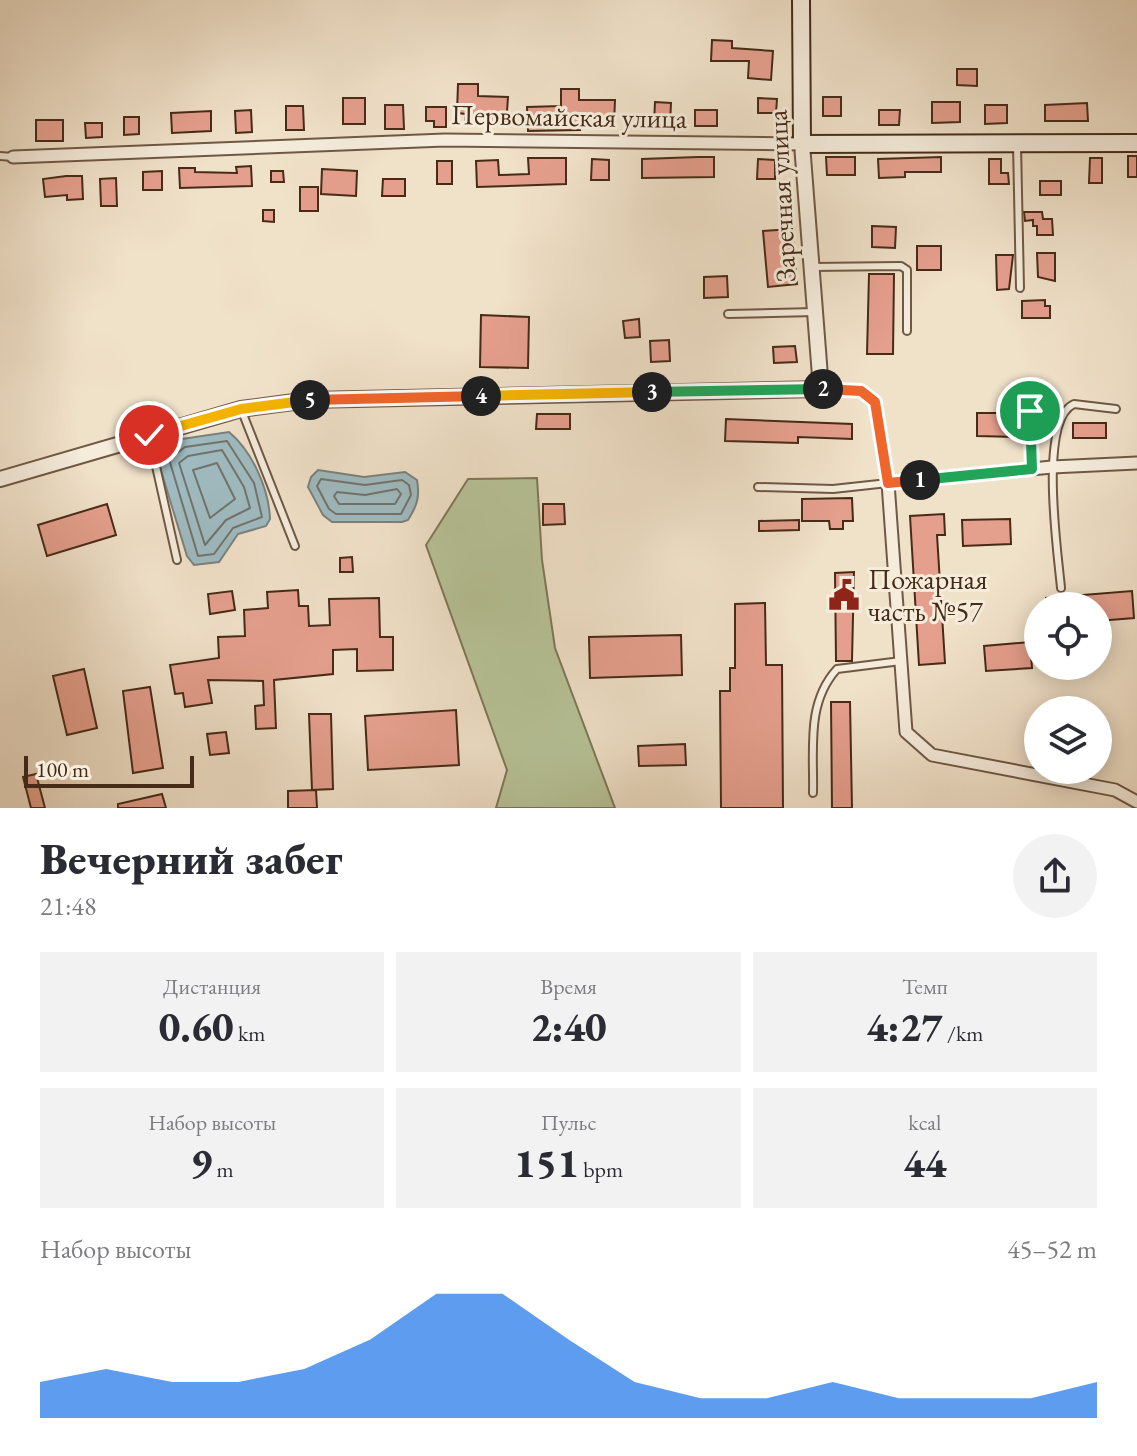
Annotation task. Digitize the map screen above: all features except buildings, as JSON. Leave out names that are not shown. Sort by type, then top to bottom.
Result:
[{"type":"main road","name":"Заречная улица","points":[[801,0],[802,144]]},
{"type":"main road","name":"Первомайская улица","points":[[802,144],[1137,143]]},
{"type":"street","name":"Первомайская улица","points":[[6,156],[445,140],[802,144]]},
{"type":"street","name":"Заречная улица","points":[[802,144],[821,389]]},
{"type":"street","points":[[0,479],[241,409],[309,400],[821,389],[861,391],[875,402],[888,483],[906,732],[921,748],[973,765],[1115,790],[1137,802]]},
{"type":"street","points":[[888,483],[1052,467],[1137,463]]},
{"type":"lane","points":[[1017,144],[1020,288]]},
{"type":"lane","points":[[811,267],[901,266],[907,270],[907,331]]},
{"type":"lane","points":[[728,314],[815,312]]},
{"type":"lane","points":[[1061,588],[1052,467],[1062,416],[1074,404],[1116,409]]},
{"type":"lane","points":[[241,409],[295,546]]},
{"type":"lane","points":[[1030,411],[1032,469]]},
{"type":"lane","points":[[149,435],[177,560]]},
{"type":"lane","points":[[758,487],[833,489],[888,483]]},
{"type":"lane","points":[[813,793],[816,708],[830,677],[837,669],[901,661]]},
{"type":"green space","points":[[537,478],[542,560],[555,648],[615,808],[496,808],[507,770],[426,545],[468,479]]},
{"type":"water","points":[[229,432],[245,449],[258,471],[270,519],[266,526],[238,534],[219,562],[194,565],[187,556],[159,464],[162,454],[182,439]]},
{"type":"water","points":[[318,470],[364,477],[405,472],[417,480],[416,506],[408,520],[402,522],[332,522],[323,515],[308,487],[311,477]]},
{"type":"place","name":"Пожарная часть №57","points":[[844,595]]},
{"type":"route","points":[[149,435],[241,409],[309,400],[821,389],[861,391],[875,402],[888,483],[1032,469],[1030,411]]}]
